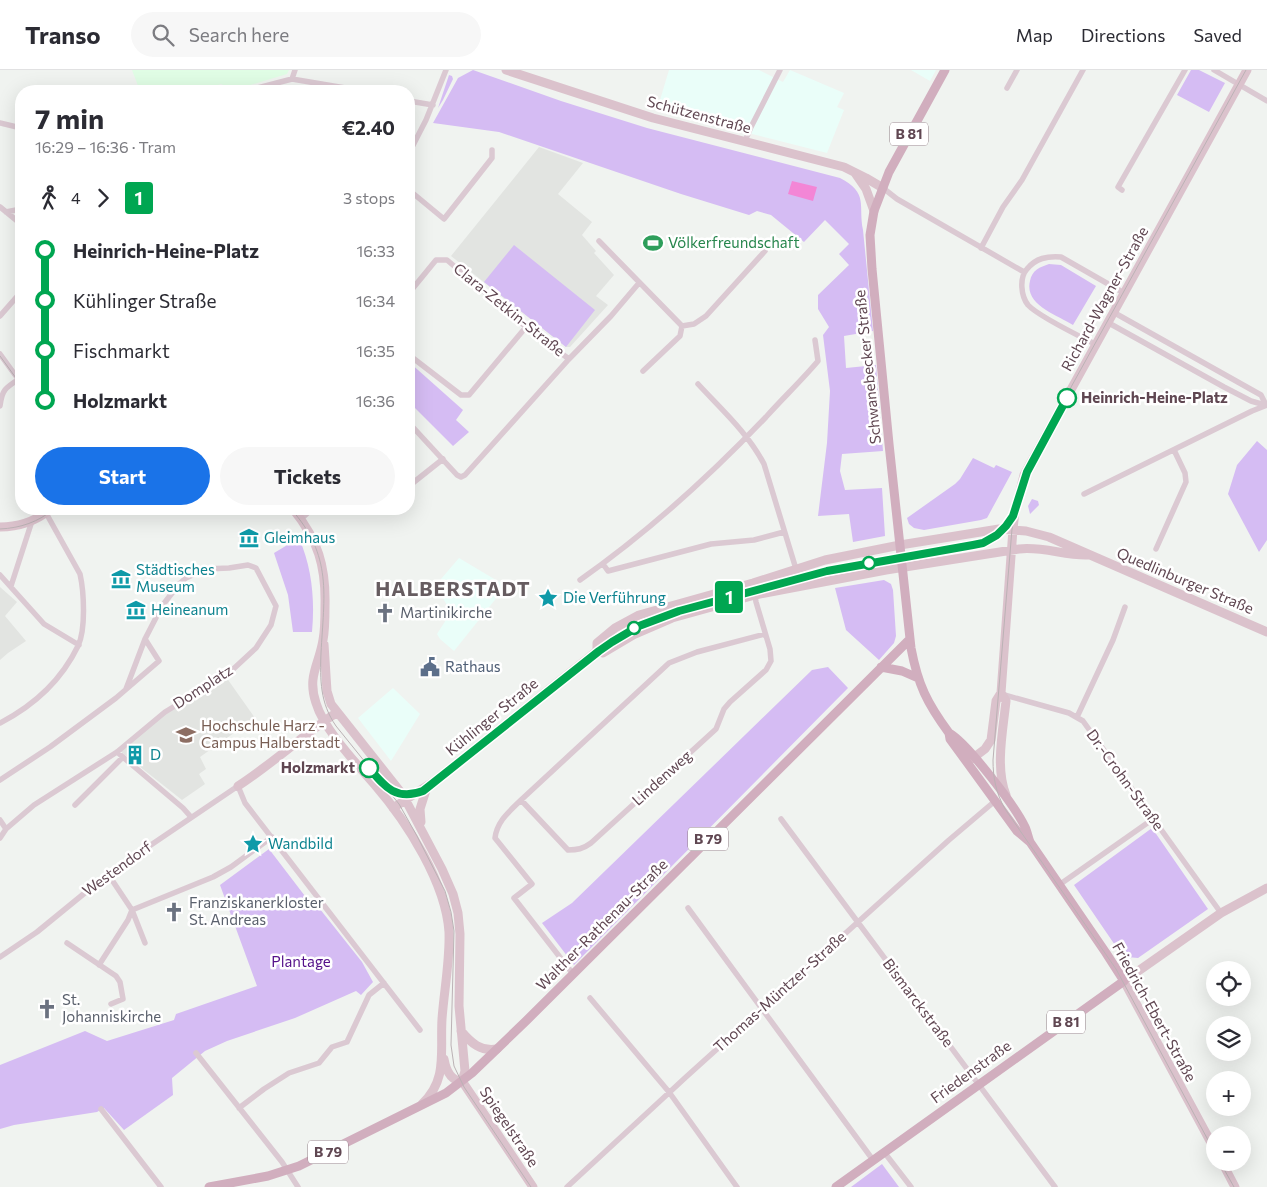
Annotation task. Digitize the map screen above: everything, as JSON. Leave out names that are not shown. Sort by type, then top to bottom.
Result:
[{"type":"main road","name":"B 81","points":[[882,188],[945,70]]},
{"type":"main road","name":"Schwanebecker Straße","points":[[882,188],[874,210],[870,234],[870,254],[900,545]]},
{"type":"main road","name":"Friedrich-Ebert-Straße","points":[[900,545],[910,639],[918,678],[929,703],[949,733],[957,738],[995,801],[1017,831],[1030,842]]},
{"type":"main road","name":"Walther-Rathenau-Straße","points":[[462,1081],[497,1049],[910,639]]},
{"type":"main road","points":[[881,667],[902,671],[918,678]]},
{"type":"main road","name":"Friedrich-Ebert-Straße","points":[[971,760],[1010,805],[1024,826],[1030,842],[1124,981]]},
{"type":"main road","name":"Friedenstraße","points":[[836,1187],[1124,981]]},
{"type":"main road","name":"B 79","points":[[209,1187],[268,1176],[288,1170],[446,1093],[462,1081]]},
{"type":"street","points":[[292,79],[294,70]]},
{"type":"street","points":[[415,140],[433,105],[446,70]]},
{"type":"street","name":"Schützenstraße","points":[[506,70],[653,118],[835,164],[853,171],[882,188]]},
{"type":"street","points":[[745,141],[780,70]]},
{"type":"street","points":[[1007,88],[1017,70]]},
{"type":"street","points":[[981,248],[1003,207],[1020,184],[1083,70]]},
{"type":"street","points":[[1122,190],[1118,187],[1184,70]]},
{"type":"street","points":[[1214,70],[1267,100]]},
{"type":"street","name":"Richard-Wagner-Straße","points":[[999,693],[1013,529],[1016,506],[1026,471],[1247,70]]},
{"type":"street","points":[[269,85],[292,79],[323,85]]},
{"type":"street","points":[[415,102],[433,105]]},
{"type":"street","points":[[0,124],[15,127]]},
{"type":"street","points":[[415,195],[444,219],[492,158],[492,150]]},
{"type":"street","points":[[853,171],[862,183],[874,210]]},
{"type":"street","points":[[882,188],[897,199],[1024,272]]},
{"type":"street","points":[[0,207],[15,217]]},
{"type":"street","points":[[6,212],[15,210]]},
{"type":"street","points":[[599,241],[682,326]]},
{"type":"street","points":[[682,326],[694,324],[706,316],[765,251]]},
{"type":"street","points":[[1095,344],[1030,307],[1022,293],[1024,272],[1041,258],[1050,256],[1061,257],[1124,293]]},
{"type":"street","name":"Clara-Zetkin-Straße","points":[[415,286],[436,260],[447,260],[526,327],[569,359],[611,316],[639,283]]},
{"type":"street","points":[[0,316],[15,299]]},
{"type":"street","points":[[1113,312],[1261,396],[1267,405]]},
{"type":"street","points":[[1107,322],[1224,387],[1251,401],[1267,405]]},
{"type":"street","points":[[643,371],[680,336],[682,326]]},
{"type":"street","points":[[415,360],[461,395],[465,396],[469,394],[526,327]]},
{"type":"street","points":[[580,580],[621,551],[661,517],[747,437],[818,361],[815,340]]},
{"type":"street","points":[[0,354],[15,374]]},
{"type":"street","points":[[415,429],[461,477],[465,475],[569,359]]},
{"type":"street","points":[[0,406],[2,393],[15,383]]},
{"type":"street","points":[[698,384],[757,450],[764,464],[796,569],[799,585]]},
{"type":"street","points":[[1084,494],[1267,405]]},
{"type":"street","points":[[1156,549],[1186,482],[1186,473],[1174,450]]},
{"type":"street","points":[[415,481],[443,459]]},
{"type":"street","points":[[0,527],[20,525],[42,515]]},
{"type":"street","points":[[0,724],[34,702],[55,682],[79,645],[83,622],[80,574],[51,515]]},
{"type":"street","points":[[298,515],[313,538],[323,566],[326,596],[324,640],[326,691],[330,704],[406,800],[449,884],[458,913],[460,939],[459,1006],[465,1071],[462,1081]]},
{"type":"street","points":[[301,519],[305,515]]},
{"type":"street","points":[[11,586],[32,521]]},
{"type":"street","name":"Quedlinburger Straße","points":[[900,545],[990,530],[1013,529],[1042,534],[1267,631]]},
{"type":"street","points":[[603,564],[608,571],[712,544],[754,540],[784,532]]},
{"type":"street","name":"Kühlinger Straße","points":[[597,651],[597,643],[607,634],[639,615],[825,560],[900,545]]},
{"type":"street","name":"Quedlinburger Straße","points":[[903,567],[1030,548],[1045,549],[1076,556],[1091,555]]},
{"type":"street","name":"Domplatz","points":[[0,838],[6,829],[34,805],[117,752],[164,712],[229,673],[256,648],[271,625],[276,606],[256,568],[248,565],[206,569],[186,578],[179,584],[162,606],[145,639],[126,689]]},
{"type":"street","name":"Kühlinger Straße","points":[[393,808],[427,787],[597,651],[603,652],[635,634],[672,618],[755,594],[903,567]]},
{"type":"street","points":[[0,575],[44,624],[79,645]]},
{"type":"street","name":"Lindenweg","points":[[521,800],[568,850],[585,848],[716,728],[727,705],[766,670],[771,661],[770,649],[752,583]]},
{"type":"street","points":[[1077,717],[1113,640],[1125,607]]},
{"type":"street","points":[[573,974],[514,898],[532,884],[495,838],[496,828],[501,819],[669,663],[697,652],[765,634]]},
{"type":"street","points":[[0,780],[50,747],[126,689],[159,661],[145,639]]},
{"type":"street","points":[[324,640],[314,670],[312,684],[315,700],[324,721],[393,808],[413,838],[438,887],[447,917],[449,946],[444,984],[438,1082],[430,1097],[420,1106]]},
{"type":"street","points":[[971,760],[985,749],[991,740],[996,701],[999,693],[1006,701],[1001,773],[1010,805]]},
{"type":"street","name":"Dr.-Crohn-Straße","points":[[999,693],[1077,717],[1083,721],[1221,913]]},
{"type":"street","points":[[336,712],[238,786],[245,803],[420,1030]]},
{"type":"street","points":[[117,752],[191,817]]},
{"type":"street","points":[[75,804],[122,757]]},
{"type":"street","name":"Westendorf","points":[[0,957],[37,932],[108,874],[238,786]]},
{"type":"street","points":[[424,832],[420,808],[427,787]]},
{"type":"street","name":"Thomas-Müntzer-Straße","points":[[567,1187],[762,1008],[995,801]]},
{"type":"street","name":"Bismarckstraße","points":[[781,819],[1055,1187]]},
{"type":"street","points":[[1059,885],[1153,819]]},
{"type":"street","points":[[0,820],[6,829]]},
{"type":"street","points":[[99,965],[128,920],[132,910],[225,870],[272,837]]},
{"type":"street","points":[[108,874],[132,910],[145,943]]},
{"type":"street","points":[[1124,981],[1221,913],[1267,888]]},
{"type":"street","points":[[688,908],[873,1160]]},
{"type":"street","points":[[67,943],[116,976],[120,982],[123,1000],[111,1004]]},
{"type":"street","name":"Friedrich-Ebert-Straße","points":[[1124,981],[1206,1133]]},
{"type":"street","points":[[239,1108],[264,1089],[298,1069],[319,1063],[332,1047],[344,1044],[349,1038],[369,995],[384,983]]},
{"type":"street","points":[[590,998],[669,1092],[737,1187]]},
{"type":"street","points":[[461,1031],[482,1049],[497,1049]]},
{"type":"street","name":"Spiegelstraße","points":[[441,1045],[450,1076],[457,1081],[462,1081],[533,1187]]},
{"type":"street","points":[[196,1053],[288,1170],[298,1187]]},
{"type":"street","points":[[101,1109],[161,1187]]},
{"type":"street","points":[[884,1152],[911,1187]]},
{"type":"street","points":[[1227,1171],[1235,1187]]},
{"type":"shaded area","points":[[132,70],[289,70],[287,74],[251,85],[138,85]]},
{"type":"shaded area","points":[[669,70],[759,70],[783,82],[790,70],[844,93],[837,107],[844,110],[827,153],[657,110]]},
{"type":"shaded area","points":[[911,70],[936,70],[930,81]]},
{"type":"shaded area","points":[[539,147],[583,163],[558,194],[592,222],[582,235],[596,251],[594,253],[614,275],[596,296],[608,305],[570,347],[566,347],[451,256]]},
{"type":"shaded area","points":[[792,181],[817,187],[813,201],[788,194]]},
{"type":"shaded area","points":[[459,558],[506,586],[454,651],[437,634],[451,612],[437,588],[441,579]]},
{"type":"shaded area","points":[[0,587],[17,602],[5,616],[26,641],[0,660]]},
{"type":"shaded area","name":"Hochschule Harz - Campus Halberstadt","points":[[226,677],[255,718],[200,757],[206,769],[199,774],[205,784],[182,800],[120,751],[166,713]]},
{"type":"shaded area","name":"Holzmarkt","points":[[393,688],[420,714],[391,761],[358,718]]},
{"type":"green space","points":[[473,70],[561,101],[647,128],[840,178],[855,189],[859,194],[860,200],[873,331],[844,336],[846,368],[876,365],[883,451],[842,454],[840,471],[845,490],[882,488],[885,536],[853,542],[849,514],[818,516],[827,443],[830,391],[823,335],[829,327],[818,309],[818,295],[849,265],[839,254],[849,244],[825,220],[804,242],[771,215],[757,211],[749,215],[499,132],[433,123],[458,78]]},
{"type":"green space","points":[[1191,70],[1199,70],[1225,83],[1209,112],[1177,95]]},
{"type":"green space","points":[[449,75],[453,79],[438,108]]},
{"type":"green space","points":[[514,245],[595,310],[566,347],[484,282]]},
{"type":"green space","points":[[1049,264],[1061,265],[1096,286],[1073,325],[1043,308],[1032,297],[1029,289],[1033,274]]},
{"type":"green space","points":[[415,367],[463,410],[456,420],[469,432],[453,446],[415,408]]},
{"type":"green space","points":[[1257,441],[1267,450],[1267,540],[1259,552],[1228,494],[1237,465]]},
{"type":"green space","points":[[973,458],[994,468],[996,465],[1012,472],[987,518],[924,530],[914,528],[909,524],[907,518],[955,484]]},
{"type":"green space","points":[[1032,499],[1038,501],[1039,505],[1030,514],[1028,506]]},
{"type":"green space","points":[[299,538],[312,584],[312,632],[293,632],[288,595],[274,553]]},
{"type":"green space","points":[[884,580],[891,584],[893,590],[896,636],[894,643],[879,660],[846,630],[835,588]]},
{"type":"green space","points":[[828,667],[848,688],[574,965],[542,923],[572,903],[812,670]]},
{"type":"green space","points":[[1152,828],[1208,909],[1138,958],[1127,957],[1119,951],[1074,885]]},
{"type":"green space","name":"Plantage","points":[[269,849],[308,900],[312,899],[362,962],[373,982],[361,995],[356,991],[295,1018],[227,1041],[205,1051],[172,1078],[173,1095],[124,1130],[104,1108],[97,1112],[14,1125],[0,1129],[0,1065],[85,1031],[107,1041],[174,1020],[176,1014],[257,986],[220,885]]},
{"type":"green space","points":[[882,1164],[899,1187],[851,1187]]},
{"type":"tram line","points":[[1206,1136],[1116,969],[1005,809],[996,785],[993,760],[1012,529],[1022,476],[1246,70]]},
{"type":"tram line","points":[[0,356],[15,377]]},
{"type":"tram line","name":"1","points":[[369,768],[383,785],[403,795],[415,794],[429,788],[599,651],[625,633],[654,619],[814,574],[983,543],[997,535],[1009,523],[1017,506],[1027,472],[1067,398]]},
{"type":"tram line","points":[[0,529],[29,523],[45,515]]},
{"type":"tram line","points":[[296,515],[314,543],[323,577],[321,673],[322,691],[327,709],[336,726],[399,804],[445,891],[454,931],[451,1045],[454,1066],[464,1087],[531,1187]]},
{"type":"tram line","points":[[387,787],[402,794],[413,794],[428,789],[599,651],[639,625],[679,611],[827,571],[978,544],[998,534],[1012,517]]},
{"type":"tram line","points":[[1225,1171],[1234,1187]]},
{"type":"place","name":"Völkerfreundschaft","points":[[653,243]]},
{"type":"place","name":"Heinrich-Heine-Platz","points":[[1067,398]]},
{"type":"place","name":"Gleimhaus","points":[[249,538]]},
{"type":"place","name":"Städtisches Museum","points":[[121,579]]},
{"type":"place","name":"Die Verführung","points":[[548,598]]},
{"type":"place","name":"Heineanum","points":[[136,610]]},
{"type":"place","name":"Martinikirche","points":[[385,613]]},
{"type":"place","name":"Rathaus","points":[[430,667]]},
{"type":"place","name":"Hochschule Harz - Campus Halberstadt","points":[[186,735]]},
{"type":"place","name":"D","points":[[135,755]]},
{"type":"place","name":"Holzmarkt","points":[[369,768]]},
{"type":"place","name":"Wandbild","points":[[253,844]]},
{"type":"place","name":"Franziskanerkloster St. Andreas","points":[[174,912]]},
{"type":"place","name":"St. Johanniskirche","points":[[47,1009]]},
{"type":"district","name":"HALBERSTADT","points":[[453,589]]}]
